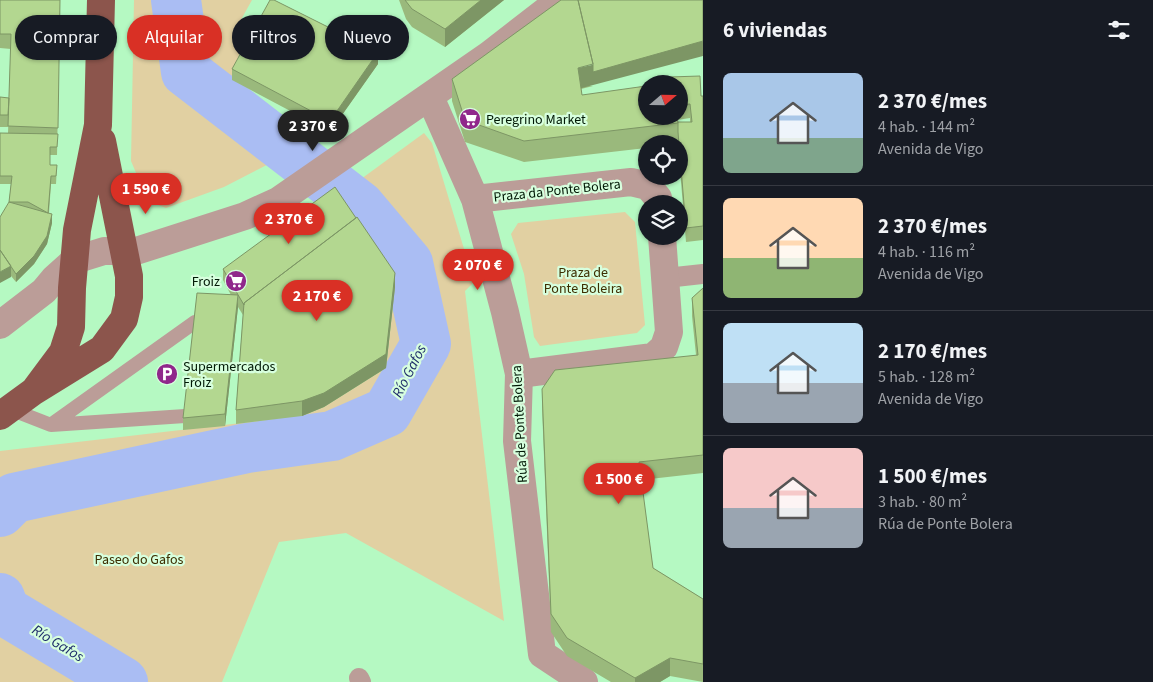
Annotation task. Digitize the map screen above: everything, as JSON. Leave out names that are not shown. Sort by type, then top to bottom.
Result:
[{"type":"highway","points":[[34,391],[63,352],[71,327],[77,230],[98,125],[101,0]]},
{"type":"highway","points":[[5,412],[34,391],[102,349],[124,319],[129,297],[129,276],[98,125]]},
{"type":"street","points":[[8,320],[44,291],[75,260],[104,251],[125,252],[156,244],[263,209],[305,183],[430,97],[560,0]]},
{"type":"street","name":"Rúa de Ponte Bolera","points":[[430,97],[475,199],[506,312],[518,374],[517,441],[542,654],[584,682]]},
{"type":"street","name":"Praza da Ponte Bolera","points":[[475,199],[631,182],[648,186],[656,195]]},
{"type":"street","points":[[117,217],[142,238],[156,244]]},
{"type":"street","points":[[518,374],[653,357],[664,347],[669,332],[663,245]]},
{"type":"street","points":[[666,278],[703,274]]},
{"type":"lane","points":[[51,424],[195,322]]},
{"type":"lane","points":[[5,412],[51,424],[185,416]]},
{"type":"green space","points":[[134,0],[252,0],[244,15],[232,15],[232,60],[238,60],[228,92],[309,133],[294,151],[224,187],[166,208],[148,201],[131,161],[133,60],[222,60],[222,15],[134,15]]},
{"type":"green space","name":"Paseo do Gafos","points":[[424,133],[432,143],[474,282],[465,291],[504,621],[346,533],[279,542],[222,682],[0,682],[0,451],[302,416],[324,407],[386,368],[395,287],[335,198]]},
{"type":"green space","name":"Praza de Ponte Boleira","points":[[625,212],[635,222],[645,325],[637,333],[540,346],[534,337],[524,274],[511,234],[518,223]]},
{"type":"building","points":[[0,0],[60,0],[60,15],[15,15],[15,60],[59,60],[58,128],[8,126],[11,34],[0,34]]},
{"type":"building","points":[[270,0],[274,0],[304,15],[262,15]]},
{"type":"building","points":[[405,0],[481,0],[445,29],[412,9]]},
{"type":"building","points":[[561,0],[578,0],[593,64],[578,68],[582,95],[638,87],[638,125],[661,125],[524,141],[465,120],[452,79]]},
{"type":"building","points":[[578,0],[703,0],[703,41],[593,72],[593,64]]},
{"type":"building","points":[[315,20],[325,26],[325,60],[372,60],[330,121],[232,69],[237,60],[315,60]]},
{"type":"building","points":[[688,76],[700,76],[701,96],[703,96],[703,226],[688,228],[688,195],[683,195],[682,185],[688,185],[688,135],[678,135],[678,125],[688,125],[688,122],[692,122],[690,104],[688,104]]},
{"type":"building","points":[[0,97],[9,98],[8,115],[0,115]]},
{"type":"building","points":[[0,133],[58,134],[57,147],[50,147],[50,165],[57,165],[56,176],[51,176],[48,213],[28,202],[9,202],[12,176],[0,176]]},
{"type":"building","points":[[335,187],[356,218],[244,303],[244,305],[223,269]]},
{"type":"building","points":[[9,202],[52,214],[47,236],[34,256],[16,274],[0,250],[0,217]]},
{"type":"building","points":[[357,217],[395,273],[386,354],[324,393],[302,401],[236,410],[244,303]]},
{"type":"building","points":[[0,250],[11,266],[0,272]]},
{"type":"building","points":[[703,288],[703,455],[639,462],[653,568],[703,599],[703,664],[670,658],[635,678],[567,638],[551,614],[542,389],[555,370],[698,355],[692,298]]},
{"type":"building","points":[[197,293],[238,295],[225,414],[183,418]]},
{"type":"waterway","name":"Río Gafos","points":[[0,512],[14,498],[247,448],[332,436],[387,412],[426,344],[408,263],[360,206],[186,72],[176,0]]},
{"type":"waterway","name":"Río Gafos","points":[[0,598],[5,611],[123,682]]},
{"type":"place","name":"Peregrino Market","points":[[470,119]]},
{"type":"place","name":"Froiz","points":[[236,281]]},
{"type":"place","name":"Supermercados Froiz","points":[[167,374]]}]
